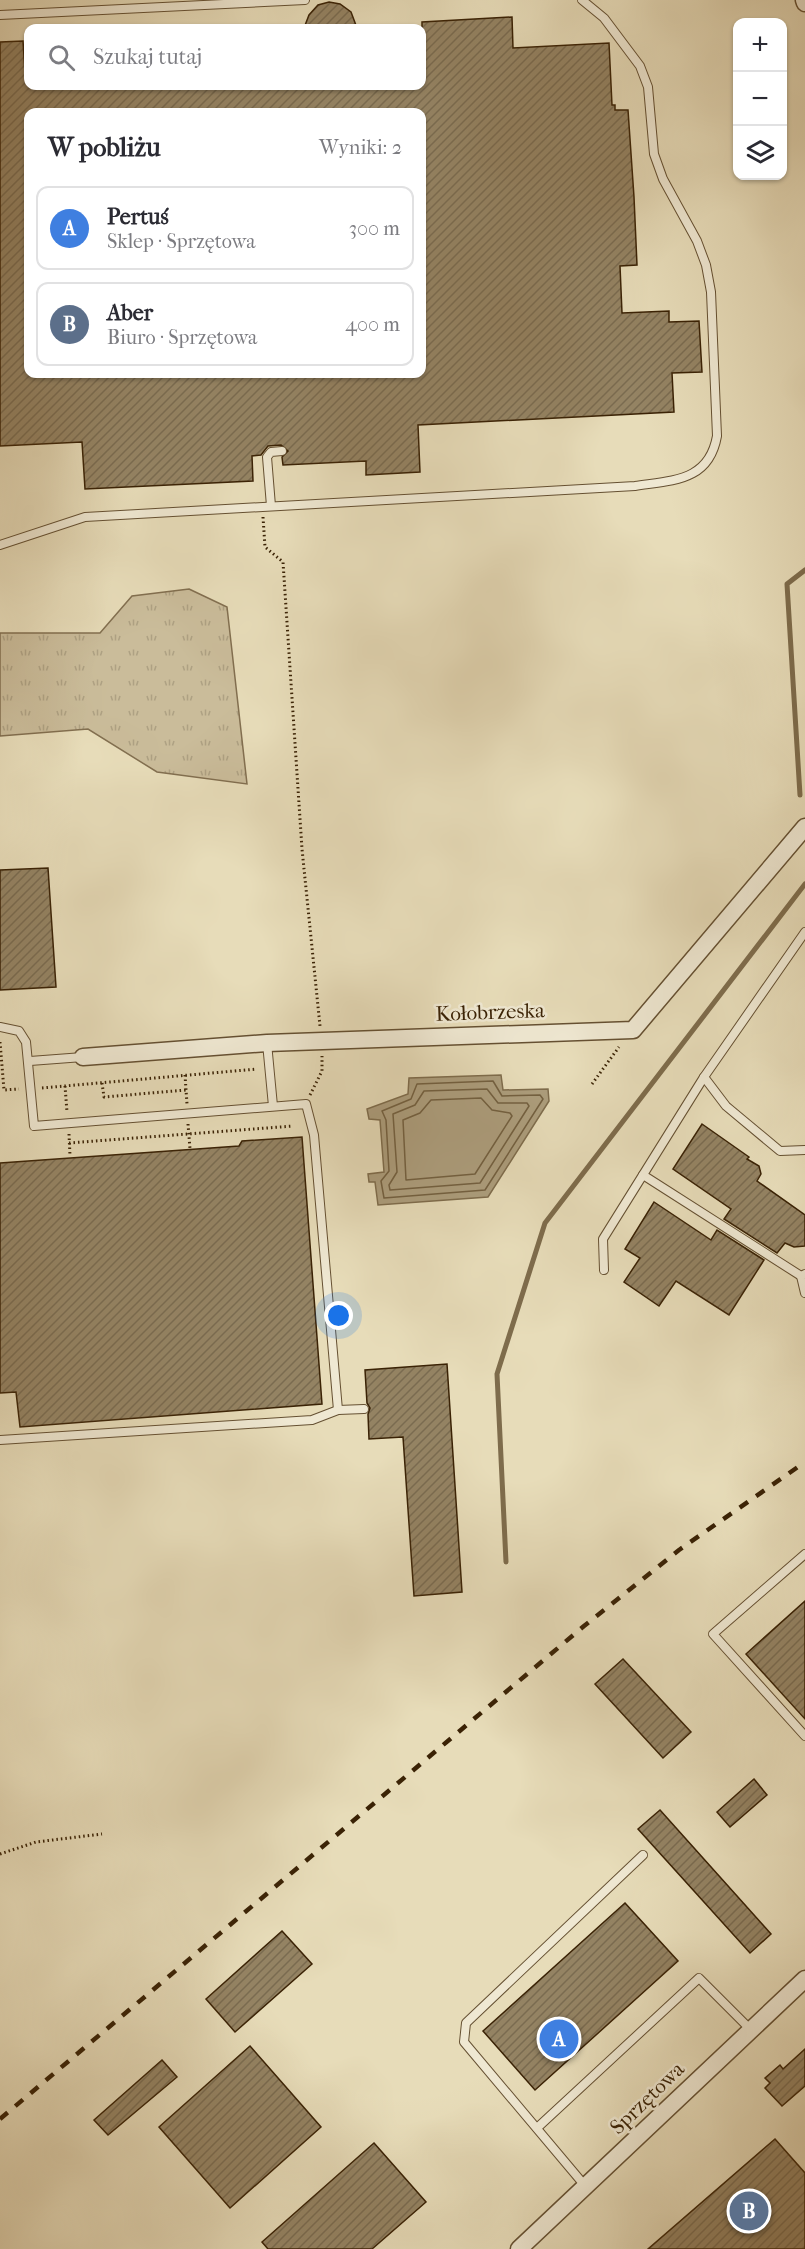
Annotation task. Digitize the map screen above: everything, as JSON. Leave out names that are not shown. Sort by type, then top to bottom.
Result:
[{"type":"street","points":[[633,1030],[805,827]]},
{"type":"street","name":"Kołobrzeska","points":[[83,1057],[321,1040],[633,1030]]},
{"type":"street","name":"Sprzętowa","points":[[523,2248],[805,1979]]},
{"type":"lane","points":[[0,15],[305,0]]},
{"type":"lane","points":[[0,545],[85,517],[635,486],[693,474],[705,465],[714,452],[717,436],[711,292],[706,265],[697,241],[663,178],[654,154],[648,87],[640,66],[604,18],[582,0]]},
{"type":"lane","points":[[267,506],[267,457],[271,452],[282,451]]},
{"type":"lane","points":[[604,1270],[603,1239],[704,1077],[805,932]]},
{"type":"lane","points":[[0,1027],[19,1031],[26,1042],[30,1061],[34,1126],[306,1104],[314,1135],[338,1410]]},
{"type":"lane","points":[[267,1043],[273,1107]]},
{"type":"lane","points":[[30,1061],[83,1057]]},
{"type":"lane","points":[[704,1077],[726,1106],[780,1151],[805,1150]]},
{"type":"lane","points":[[643,1174],[803,1275],[805,1293]]},
{"type":"lane","points":[[0,1440],[312,1420],[338,1410],[364,1409]]},
{"type":"lane","points":[[805,1554],[712,1634],[805,1736]]},
{"type":"lane","points":[[586,2187],[464,2042],[465,2023],[643,1855]]},
{"type":"lane","points":[[537,2128],[699,1978],[751,2030]]},
{"type":"path","points":[[267,506],[265,547],[283,562],[302,849],[321,1040],[322,1071],[310,1095]]},
{"type":"path","points":[[592,1084],[633,1030]]},
{"type":"path","points":[[0,1042],[4,1090],[21,1089]]},
{"type":"path","points":[[38,1088],[263,1069]]},
{"type":"path","points":[[185,1075],[187,1104]]},
{"type":"path","points":[[102,1083],[104,1097],[186,1090]]},
{"type":"path","points":[[65,1086],[68,1114]]},
{"type":"path","points":[[188,1119],[190,1149]]},
{"type":"path","points":[[69,1143],[293,1126]]},
{"type":"path","points":[[69,1133],[70,1156]]},
{"type":"path","points":[[0,1854],[36,1842],[102,1834]]},
{"type":"green space","points":[[189,589],[227,607],[247,784],[157,772],[88,729],[0,736],[0,633],[100,633],[132,596]]},
{"type":"water","points":[[501,1075],[503,1090],[548,1089],[549,1101],[488,1197],[378,1205],[375,1182],[369,1182],[368,1174],[384,1172],[380,1120],[369,1119],[367,1109],[408,1094],[409,1078]]},
{"type":"building","points":[[329,2],[340,4],[351,12],[356,24],[306,24],[309,15],[318,5]]},
{"type":"building","points":[[512,17],[513,48],[609,43],[612,105],[615,105],[615,110],[628,110],[634,197],[637,265],[620,266],[622,313],[669,311],[669,322],[699,321],[702,372],[672,373],[674,412],[418,425],[420,472],[366,475],[366,461],[283,465],[282,457],[288,451],[281,445],[268,446],[261,455],[252,456],[253,481],[85,489],[82,442],[0,446],[0,42],[23,41],[24,90],[426,90],[426,24],[422,22]]},
{"type":"building","points":[[48,868],[56,987],[0,990],[0,870]]},
{"type":"building","points":[[702,1124],[749,1157],[747,1159],[759,1166],[761,1174],[757,1181],[805,1215],[805,1246],[794,1247],[785,1243],[777,1253],[724,1219],[731,1209],[673,1169]]},
{"type":"building","points":[[302,1137],[322,1404],[20,1427],[16,1392],[0,1393],[0,1163],[239,1146],[242,1141]]},
{"type":"building","points":[[654,1202],[711,1240],[717,1230],[764,1260],[729,1315],[676,1281],[659,1306],[624,1282],[640,1258],[625,1249]]},
{"type":"building","points":[[447,1364],[462,1592],[414,1596],[403,1437],[369,1439],[368,1414],[370,1408],[367,1403],[365,1370]]},
{"type":"building","points":[[805,1601],[805,1719],[746,1654]]},
{"type":"building","points":[[623,1659],[691,1732],[663,1758],[595,1684]]},
{"type":"building","points":[[754,1779],[767,1795],[730,1827],[717,1812]]},
{"type":"building","points":[[660,1810],[771,1934],[750,1953],[638,1829]]},
{"type":"building","points":[[625,1903],[678,1961],[535,2090],[483,2031]]},
{"type":"building","points":[[282,1931],[312,1964],[235,2032],[206,1999]]},
{"type":"building","points":[[250,2046],[321,2127],[230,2208],[159,2127]]},
{"type":"building","points":[[805,2049],[805,2086],[782,2106],[765,2088],[770,2083],[765,2078],[780,2065],[783,2069]]},
{"type":"building","points":[[162,2060],[177,2077],[108,2135],[94,2120]]},
{"type":"building","points":[[775,2139],[805,2173],[805,2249],[648,2249]]},
{"type":"building","points":[[374,2143],[426,2202],[372,2249],[268,2249],[262,2242]]},
{"type":"waterway","points":[[800,795],[787,584],[805,570]]},
{"type":"waterway","points":[[506,1562],[497,1374],[545,1223],[805,884]]},
{"type":"railway","points":[[0,2119],[584,1626],[679,1550],[805,1462]]},
{"type":"place","name":"Pertuś","points":[[559,2039]]},
{"type":"place","name":"Aber","points":[[749,2211]]}]
